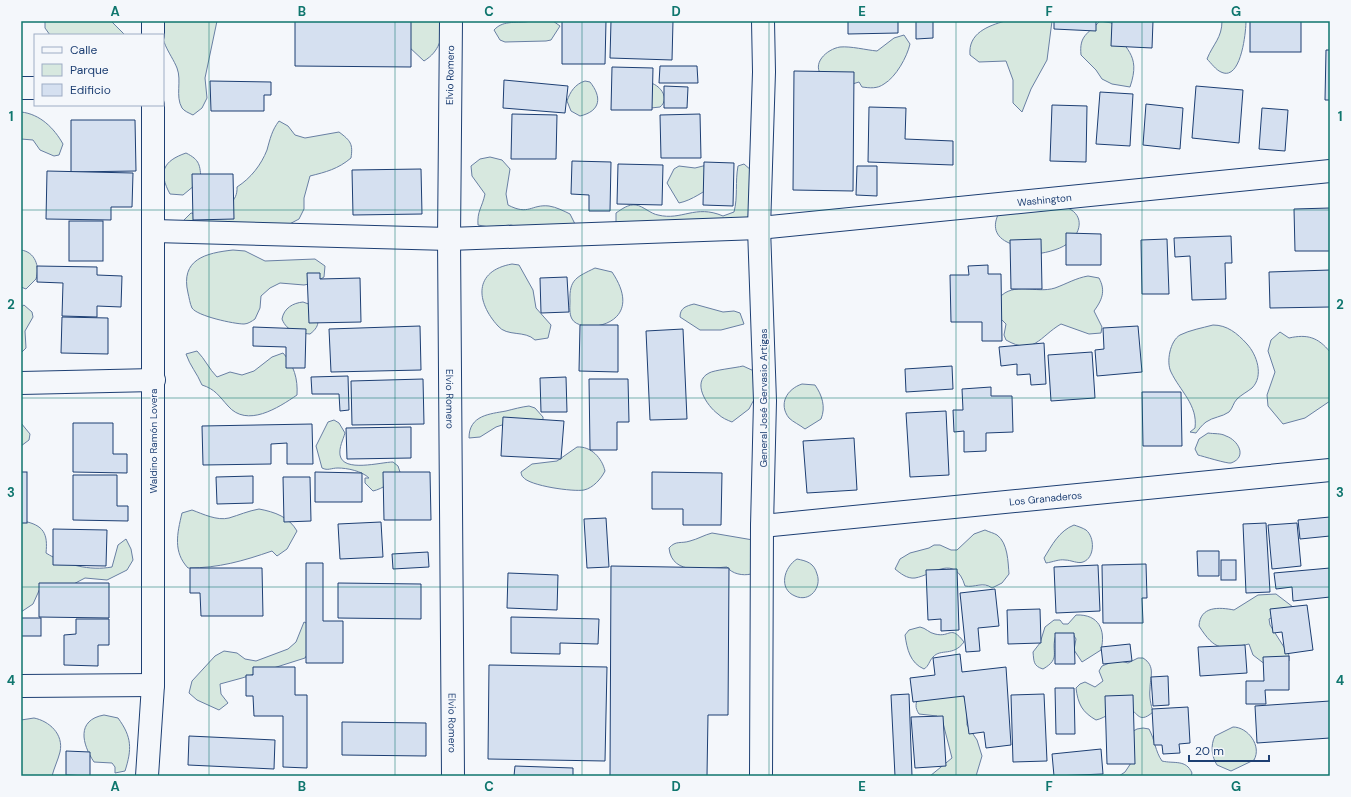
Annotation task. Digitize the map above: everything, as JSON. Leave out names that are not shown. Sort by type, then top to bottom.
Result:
[{"type":"street","points":[[153,21],[153,34]]},
{"type":"street","name":"Elvio Romero","points":[[451,21],[449,239],[453,776]]},
{"type":"street","name":"General José Gervasio Artigas","points":[[761,776],[762,526],[765,401],[759,228],[764,72],[763,21]]},
{"type":"street","points":[[21,88],[34,88]]},
{"type":"street","name":"Waldino Ramón Lovera","points":[[147,776],[153,685],[153,106]]},
{"type":"street","name":"Washington","points":[[154,231],[449,239],[759,228],[1330,171]]},
{"type":"street","points":[[21,383],[154,380]]},
{"type":"street","name":"Los Granaderos","points":[[762,526],[1330,470]]},
{"type":"street","points":[[21,686],[153,685]]},
{"type":"green space","points":[[45,21],[111,21],[124,34],[49,34],[45,28]]},
{"type":"green space","points":[[165,21],[217,21],[205,78],[207,98],[202,108],[193,115],[184,110],[180,103],[177,68],[165,45],[164,34],[162,33]]},
{"type":"green space","points":[[408,21],[445,21],[437,49],[424,61],[408,46]]},
{"type":"green space","points":[[531,21],[553,21],[560,26],[551,40],[546,41],[505,42],[500,40],[494,30],[502,24]]},
{"type":"green space","points":[[1005,21],[1052,21],[1047,60],[1031,89],[1022,112],[1013,103],[1013,80],[1006,61],[979,62],[970,55],[972,41],[980,32],[992,25]]},
{"type":"green space","points":[[1100,21],[1112,23],[1116,32],[1130,52],[1134,66],[1130,87],[1112,84],[1102,79],[1096,70],[1081,55],[1081,43],[1085,35]]},
{"type":"green space","points":[[1222,21],[1246,21],[1245,35],[1238,63],[1233,70],[1228,73],[1219,71],[1207,59],[1219,37]]},
{"type":"green space","points":[[904,35],[910,44],[906,55],[893,77],[879,87],[862,87],[859,82],[839,88],[823,77],[819,72],[819,62],[825,54],[835,48],[849,47],[877,51],[894,38]]},
{"type":"green space","points":[[585,81],[590,82],[598,98],[596,107],[592,111],[580,116],[571,111],[567,101],[573,89],[578,84]]},
{"type":"green space","points":[[651,83],[658,87],[663,93],[664,100],[660,107],[651,108]]},
{"type":"green space","points":[[21,112],[28,113],[40,119],[51,127],[63,144],[59,155],[54,156],[40,150],[33,140],[21,139]]},
{"type":"green space","points":[[279,121],[288,126],[295,135],[305,138],[339,132],[349,140],[352,149],[351,158],[346,162],[332,170],[310,176],[304,198],[304,209],[299,219],[280,229],[192,228],[183,221],[191,213],[213,216],[233,201],[237,192],[237,187],[255,171],[262,161],[270,138]]},
{"type":"green space","points":[[186,153],[197,161],[201,180],[183,195],[170,194],[164,179],[165,168],[172,160]]},
{"type":"green space","points":[[490,157],[502,160],[510,169],[506,194],[508,205],[521,210],[543,206],[554,207],[570,214],[575,224],[544,233],[511,225],[489,227],[478,225],[479,213],[485,194],[472,176],[471,166],[480,159]]},
{"type":"green space","points":[[744,164],[752,171],[749,225],[616,225],[616,213],[630,205],[639,206],[655,214],[667,216],[704,212],[723,216],[734,212],[738,166]]},
{"type":"green space","points":[[707,165],[716,185],[693,198],[679,203],[667,183],[674,169],[679,166],[695,168]]},
{"type":"green space","points":[[1068,208],[1073,211],[1079,220],[1078,230],[1072,240],[1055,250],[1032,254],[1022,251],[1002,239],[997,232],[995,224],[1000,211]]},
{"type":"green space","points":[[21,250],[30,254],[37,265],[36,279],[26,289],[21,287]]},
{"type":"green space","points":[[233,250],[245,251],[265,261],[315,259],[325,266],[324,277],[314,283],[304,285],[280,283],[270,288],[261,296],[260,308],[255,319],[247,324],[239,324],[208,317],[195,311],[191,305],[187,282],[188,272],[192,265],[197,260],[213,253]]},
{"type":"green space","points":[[512,264],[519,265],[533,290],[536,308],[551,325],[548,338],[535,340],[526,335],[506,331],[498,326],[485,307],[482,298],[482,289],[485,280],[490,273],[499,268]]},
{"type":"green space","points":[[595,268],[612,272],[621,290],[622,305],[618,315],[609,322],[598,326],[587,326],[578,324],[572,319],[570,312],[570,294],[575,280]]},
{"type":"green space","points":[[1088,276],[1099,278],[1103,291],[1101,299],[1094,311],[1102,327],[1101,333],[1089,334],[1061,324],[1036,343],[1030,345],[1023,346],[1006,340],[1004,335],[1006,324],[1001,319],[999,298],[1005,293],[1018,289],[1040,290],[1055,288]]},
{"type":"green space","points":[[303,302],[314,306],[318,318],[316,328],[310,334],[293,331],[287,327],[282,319],[287,309]]},
{"type":"green space","points":[[694,304],[723,312],[734,311],[740,313],[744,324],[721,330],[700,330],[680,317],[681,311],[684,308]]},
{"type":"green space","points":[[24,305],[32,312],[33,317],[25,331],[26,348],[21,353],[21,307]]},
{"type":"green space","points":[[1213,325],[1223,326],[1232,330],[1247,344],[1254,354],[1258,366],[1258,378],[1252,388],[1237,399],[1229,412],[1206,422],[1196,433],[1190,432],[1195,428],[1194,412],[1188,398],[1171,372],[1169,357],[1171,347],[1180,335],[1192,330]]},
{"type":"green space","points":[[1280,332],[1289,338],[1301,336],[1312,338],[1321,343],[1330,352],[1330,401],[1305,418],[1283,424],[1268,406],[1267,395],[1275,372],[1268,351],[1271,340]]},
{"type":"green space","points":[[197,351],[217,377],[230,372],[242,375],[254,371],[272,357],[283,353],[293,367],[297,383],[297,395],[272,410],[262,414],[253,416],[236,412],[214,391],[202,385],[186,354]]},
{"type":"green space","points":[[743,366],[754,371],[760,388],[749,409],[732,422],[721,417],[709,405],[703,394],[701,382],[709,373]]},
{"type":"green space","points":[[802,384],[815,385],[820,393],[823,406],[821,419],[805,429],[789,418],[784,407],[784,402],[788,393],[792,389]]},
{"type":"green space","points":[[529,406],[535,408],[543,417],[543,423],[514,426],[502,425],[480,437],[469,438],[470,430],[476,420],[493,413]]},
{"type":"green space","points":[[334,420],[339,423],[345,433],[340,449],[340,455],[343,460],[348,464],[355,465],[393,462],[398,466],[400,472],[392,481],[373,491],[365,483],[365,478],[369,478],[362,473],[354,470],[338,468],[322,468],[316,446],[328,422]]},
{"type":"green space","points":[[21,423],[30,434],[29,440],[21,446]]},
{"type":"green space","points":[[1208,433],[1224,435],[1234,441],[1239,449],[1239,457],[1229,463],[1198,455],[1195,449],[1199,439]]},
{"type":"green space","points":[[577,447],[587,448],[599,457],[604,466],[605,471],[599,480],[591,487],[584,490],[552,488],[534,483],[522,476],[521,472],[532,464],[557,461]]},
{"type":"green space","points":[[259,509],[281,516],[290,522],[297,531],[287,549],[277,556],[272,551],[231,563],[199,568],[188,568],[183,562],[178,549],[178,535],[182,513],[192,510],[210,517],[224,519]]},
{"type":"green space","points":[[23,521],[36,525],[43,531],[46,541],[46,553],[69,564],[95,568],[112,567],[118,545],[126,539],[131,549],[133,560],[127,570],[107,580],[85,578],[66,588],[42,584],[33,604],[21,612],[21,522]]},
{"type":"green space","points":[[1074,525],[1085,529],[1089,533],[1092,542],[1092,552],[1090,556],[1083,562],[1058,560],[1046,563],[1044,558],[1056,539],[1064,531]]},
{"type":"green space","points":[[985,530],[996,534],[1001,538],[1008,558],[1009,574],[1002,583],[992,588],[985,585],[965,586],[961,576],[956,570],[950,568],[943,568],[915,578],[909,578],[895,569],[900,559],[910,553],[929,548],[934,545],[940,545],[951,550],[957,550],[974,534]]},
{"type":"green space","points":[[712,533],[753,540],[751,574],[738,574],[727,567],[692,569],[677,563],[672,557],[669,548],[674,544],[687,542]]},
{"type":"green space","points":[[797,559],[807,562],[816,570],[818,584],[810,596],[800,598],[790,593],[786,588],[786,572],[792,563]]},
{"type":"green space","points":[[1276,594],[1293,607],[1269,619],[1270,625],[1289,655],[1289,661],[1266,665],[1253,655],[1249,644],[1226,648],[1220,647],[1210,640],[1199,626],[1200,619],[1207,611],[1211,609],[1222,608],[1234,610],[1258,595]]},
{"type":"green space","points":[[1076,615],[1090,617],[1099,625],[1102,636],[1101,650],[1082,662],[1074,650],[1076,639],[1073,634],[1056,635],[1054,641],[1054,658],[1049,665],[1043,669],[1037,666],[1033,652],[1040,643],[1045,627],[1054,620],[1060,620],[1063,624],[1068,624]]},
{"type":"green space","points":[[304,622],[314,627],[311,648],[305,658],[220,684],[221,694],[228,703],[219,710],[197,700],[189,693],[192,681],[215,656],[224,651],[237,653],[245,659],[256,661],[288,649],[296,642]]},
{"type":"green space","points":[[920,627],[931,633],[940,635],[950,633],[956,634],[964,642],[956,649],[936,654],[924,669],[912,659],[908,650],[905,635],[909,630]]},
{"type":"green space","points":[[1138,658],[1143,658],[1147,661],[1151,668],[1150,695],[1153,712],[1148,716],[1141,717],[1130,709],[1122,708],[1096,720],[1087,714],[1078,699],[1076,688],[1085,682],[1095,687],[1103,681],[1099,671],[1102,666],[1117,660],[1128,663]]},
{"type":"green space","points":[[955,690],[964,697],[967,702],[967,725],[977,740],[982,756],[976,776],[930,776],[952,758],[943,723],[937,716],[919,714],[916,708],[917,701],[919,697]]},
{"type":"green space","points":[[104,715],[118,718],[126,731],[130,750],[125,771],[115,773],[115,767],[112,763],[94,762],[87,748],[84,734],[85,727],[95,718]]},
{"type":"green space","points":[[34,718],[50,725],[60,740],[60,752],[52,776],[21,776],[21,720]]},
{"type":"green space","points":[[1233,727],[1244,730],[1252,738],[1255,743],[1256,755],[1254,760],[1231,771],[1217,765],[1212,747],[1215,736]]},
{"type":"green space","points":[[1137,729],[1149,729],[1162,761],[1183,764],[1192,773],[1191,776],[1119,776],[1125,772],[1131,763],[1128,734]]},
{"type":"building","points":[[295,21],[411,21],[411,67],[295,66]]},
{"type":"building","points":[[562,21],[606,21],[605,64],[562,64]]},
{"type":"building","points":[[611,21],[673,21],[672,60],[610,58]]},
{"type":"building","points":[[848,21],[898,21],[898,33],[848,34]]},
{"type":"building","points":[[916,21],[933,21],[933,38],[916,39]]},
{"type":"building","points":[[1054,21],[1096,21],[1096,31],[1054,29]]},
{"type":"building","points":[[1112,21],[1153,21],[1152,48],[1111,46]]},
{"type":"building","points":[[1250,21],[1301,21],[1301,52],[1250,52]]},
{"type":"building","points":[[1326,50],[1330,50],[1330,100],[1325,100]]},
{"type":"building","points":[[660,66],[697,66],[698,83],[659,83]]},
{"type":"building","points":[[612,67],[653,68],[652,110],[611,110]]},
{"type":"building","points":[[794,71],[854,72],[853,191],[793,190]]},
{"type":"building","points":[[504,80],[568,86],[565,113],[503,108]]},
{"type":"building","points":[[210,81],[271,82],[271,95],[264,95],[264,111],[211,111]]},
{"type":"building","points":[[664,86],[688,87],[687,108],[664,108]]},
{"type":"building","points":[[1196,86],[1243,90],[1239,143],[1192,138]]},
{"type":"building","points":[[1100,92],[1133,94],[1130,146],[1096,144]]},
{"type":"building","points":[[1146,104],[1183,108],[1180,149],[1143,145]]},
{"type":"building","points":[[1052,105],[1087,106],[1086,162],[1050,161]]},
{"type":"building","points":[[869,107],[906,108],[905,139],[953,141],[953,165],[868,162]]},
{"type":"building","points":[[1262,108],[1288,110],[1285,151],[1259,149]]},
{"type":"building","points":[[512,114],[557,115],[556,159],[511,159]]},
{"type":"building","points":[[700,114],[701,158],[661,158],[660,115]]},
{"type":"building","points":[[71,120],[135,120],[136,171],[71,172]]},
{"type":"building","points":[[572,161],[611,162],[610,211],[589,211],[589,195],[571,194]]},
{"type":"building","points":[[704,162],[734,163],[733,206],[703,205]]},
{"type":"building","points":[[618,164],[663,165],[662,205],[617,204]]},
{"type":"building","points":[[857,166],[877,166],[877,196],[856,195]]},
{"type":"building","points":[[421,169],[422,214],[353,215],[352,170]]},
{"type":"building","points":[[47,171],[133,173],[132,207],[111,207],[111,220],[46,219]]},
{"type":"building","points":[[192,174],[233,174],[234,219],[193,220]]},
{"type":"building","points":[[1330,208],[1330,251],[1295,251],[1294,209]]},
{"type":"building","points":[[69,221],[103,221],[103,261],[69,261]]},
{"type":"building","points":[[1066,233],[1101,234],[1101,265],[1066,265]]},
{"type":"building","points":[[1231,236],[1232,263],[1225,263],[1226,299],[1192,300],[1190,256],[1175,257],[1174,238]]},
{"type":"building","points":[[1041,239],[1042,289],[1011,289],[1010,240]]},
{"type":"building","points":[[1167,239],[1169,294],[1142,294],[1141,240]]},
{"type":"building","points":[[988,265],[988,274],[1001,274],[1002,341],[982,341],[982,322],[951,322],[950,275],[969,275],[968,266]]},
{"type":"building","points":[[37,266],[97,267],[97,275],[122,276],[121,307],[97,306],[97,317],[62,316],[63,283],[37,282]]},
{"type":"building","points":[[1330,270],[1330,307],[1270,308],[1269,272]]},
{"type":"building","points":[[307,273],[320,273],[320,279],[360,278],[361,322],[309,323]]},
{"type":"building","points":[[567,277],[569,312],[541,313],[540,278]]},
{"type":"building","points":[[62,317],[108,318],[108,354],[61,353]]},
{"type":"building","points":[[580,325],[618,325],[618,372],[579,371]]},
{"type":"building","points":[[420,326],[421,370],[331,372],[329,329]]},
{"type":"building","points":[[1138,326],[1142,372],[1097,376],[1095,350],[1104,349],[1103,328]]},
{"type":"building","points":[[253,327],[306,329],[305,368],[286,368],[286,347],[253,346]]},
{"type":"building","points":[[683,329],[687,419],[650,420],[646,331]]},
{"type":"building","points":[[1044,343],[1046,384],[1031,385],[1030,374],[1017,375],[1017,364],[1001,366],[999,347]]},
{"type":"building","points":[[1092,352],[1095,398],[1051,401],[1048,355]]},
{"type":"building","points":[[952,366],[953,389],[906,392],[905,369]]},
{"type":"building","points":[[348,376],[349,410],[340,411],[339,394],[312,394],[311,377]]},
{"type":"building","points":[[566,377],[567,412],[541,412],[540,378]]},
{"type":"building","points":[[423,379],[424,424],[352,425],[351,381]]},
{"type":"building","points":[[589,379],[628,379],[629,422],[617,422],[617,450],[590,450]]},
{"type":"building","points":[[991,387],[991,396],[1012,396],[1013,432],[986,433],[986,451],[964,452],[964,431],[954,432],[953,410],[963,410],[962,389]]},
{"type":"building","points":[[1142,392],[1181,392],[1182,446],[1143,446]]},
{"type":"building","points":[[946,411],[949,475],[910,477],[906,413]]},
{"type":"building","points":[[503,417],[564,421],[561,459],[501,456]]},
{"type":"building","points":[[73,423],[113,423],[113,454],[127,454],[127,473],[73,472]]},
{"type":"building","points":[[312,424],[313,464],[287,464],[287,443],[271,444],[271,464],[203,465],[202,426]]},
{"type":"building","points":[[411,427],[411,458],[347,459],[346,428]]},
{"type":"building","points":[[854,438],[857,490],[807,493],[803,441]]},
{"type":"building","points":[[21,472],[27,472],[27,523],[21,523]]},
{"type":"building","points":[[315,472],[362,473],[362,502],[315,502]]},
{"type":"building","points":[[383,472],[430,472],[431,520],[384,520]]},
{"type":"building","points":[[652,472],[722,473],[721,525],[683,525],[683,509],[652,509]]},
{"type":"building","points":[[73,475],[117,475],[117,506],[128,506],[128,521],[73,520]]},
{"type":"building","points":[[253,476],[253,503],[217,504],[216,477]]},
{"type":"building","points":[[283,477],[310,477],[311,521],[284,522]]},
{"type":"building","points":[[1330,517],[1330,536],[1300,539],[1298,520]]},
{"type":"building","points":[[606,518],[609,567],[587,568],[584,519]]},
{"type":"building","points":[[381,522],[383,557],[340,559],[338,524]]},
{"type":"building","points":[[1266,523],[1270,592],[1246,593],[1243,524]]},
{"type":"building","points":[[1297,523],[1301,566],[1272,569],[1268,525]]},
{"type":"building","points":[[53,529],[107,530],[106,566],[53,565]]},
{"type":"building","points":[[1197,551],[1219,551],[1219,576],[1198,576]]},
{"type":"building","points":[[428,552],[429,567],[393,569],[392,554]]},
{"type":"building","points":[[1221,560],[1236,560],[1236,580],[1221,580]]},
{"type":"building","points":[[306,563],[323,563],[323,621],[343,621],[343,663],[306,663]]},
{"type":"building","points":[[1146,564],[1147,598],[1142,598],[1143,623],[1103,623],[1102,565]]},
{"type":"building","points":[[1098,565],[1100,611],[1056,613],[1054,567]]},
{"type":"building","points":[[611,566],[729,568],[728,715],[708,715],[707,776],[610,776]]},
{"type":"building","points":[[190,568],[262,568],[263,616],[201,616],[200,593],[190,593]]},
{"type":"building","points":[[1330,568],[1330,597],[1293,601],[1292,587],[1276,589],[1274,573]]},
{"type":"building","points":[[957,569],[959,630],[941,631],[941,619],[928,620],[926,570]]},
{"type":"building","points":[[508,573],[558,575],[557,610],[507,608]]},
{"type":"building","points":[[39,583],[109,583],[109,618],[39,617]]},
{"type":"building","points":[[338,583],[421,584],[421,619],[338,618]]},
{"type":"building","points":[[995,589],[999,626],[978,628],[980,651],[966,652],[960,593]]},
{"type":"building","points":[[1307,605],[1313,650],[1285,654],[1282,632],[1273,633],[1270,609]]},
{"type":"building","points":[[1040,609],[1041,643],[1008,644],[1007,610]]},
{"type":"building","points":[[511,617],[599,619],[598,644],[560,643],[560,654],[511,653]]},
{"type":"building","points":[[21,618],[41,618],[41,636],[21,636]]},
{"type":"building","points":[[76,619],[109,619],[109,645],[98,645],[98,666],[64,665],[64,635],[76,634]]},
{"type":"building","points":[[1055,633],[1074,633],[1075,664],[1055,664]]},
{"type":"building","points":[[1130,644],[1132,661],[1103,664],[1101,647]]},
{"type":"building","points":[[1245,645],[1247,673],[1200,676],[1198,647]]},
{"type":"building","points":[[960,654],[962,672],[1006,667],[1011,745],[986,748],[984,732],[969,734],[964,696],[913,702],[910,678],[935,675],[933,658]]},
{"type":"building","points":[[1289,656],[1289,690],[1265,690],[1266,704],[1246,704],[1246,681],[1264,681],[1263,657]]},
{"type":"building","points":[[489,665],[607,667],[605,761],[488,759]]},
{"type":"building","points":[[253,667],[295,667],[295,695],[307,695],[307,768],[283,767],[283,716],[254,716],[253,696],[246,696],[246,675],[253,675]]},
{"type":"building","points":[[1168,676],[1169,705],[1153,706],[1151,677]]},
{"type":"building","points":[[1055,688],[1074,688],[1075,734],[1056,734]]},
{"type":"building","points":[[909,694],[912,776],[895,776],[891,695]]},
{"type":"building","points":[[1044,694],[1047,761],[1013,762],[1011,695]]},
{"type":"building","points":[[1133,695],[1135,764],[1107,764],[1105,696]]},
{"type":"building","points":[[1330,701],[1330,738],[1257,743],[1255,706]]},
{"type":"building","points":[[1188,707],[1190,743],[1179,744],[1180,753],[1163,754],[1162,745],[1154,745],[1152,709]]},
{"type":"building","points":[[943,716],[946,766],[915,768],[911,717]]},
{"type":"building","points":[[342,722],[426,723],[426,756],[342,755]]},
{"type":"building","points":[[189,736],[275,740],[274,769],[188,765]]},
{"type":"building","points":[[1101,749],[1103,774],[1054,776],[1052,754]]},
{"type":"building","points":[[66,751],[90,752],[90,776],[66,775]]},
{"type":"building","points":[[515,766],[573,768],[573,776],[514,776]]}]
